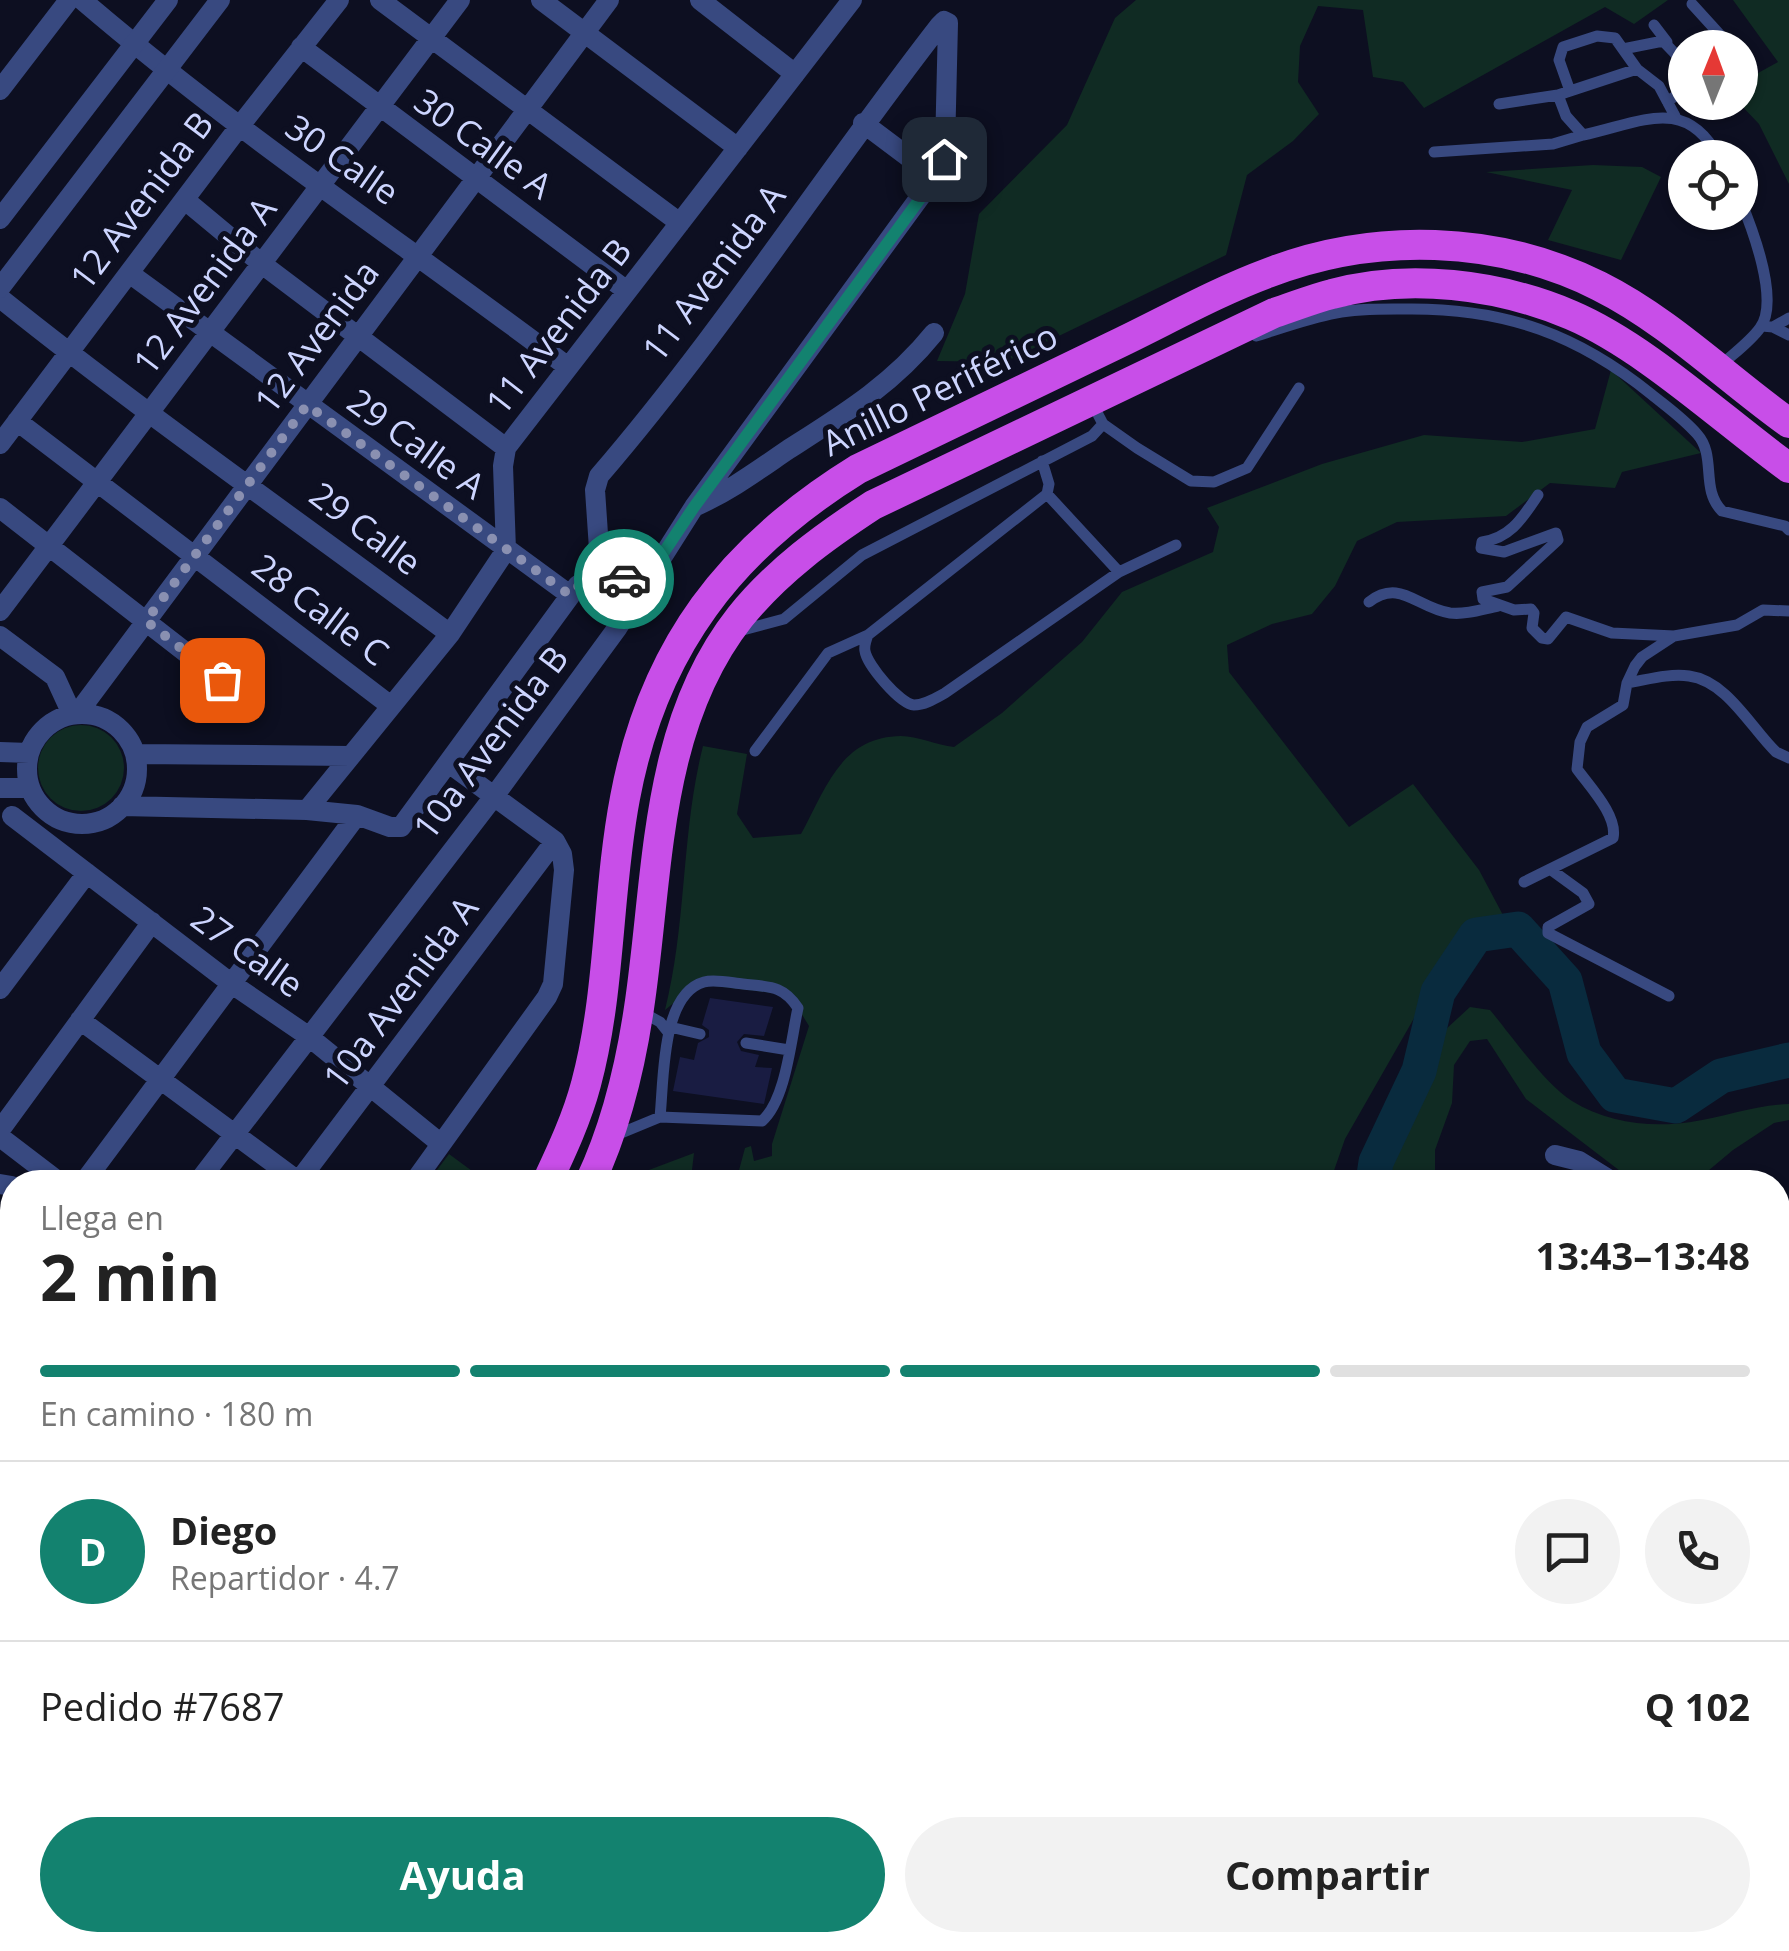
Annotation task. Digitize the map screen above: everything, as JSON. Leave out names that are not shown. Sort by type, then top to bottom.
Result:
[{"type":"highway","name":"Anillo Periférico","points":[[553,1170],[570,1132],[594,1052],[624,800],[651,701],[683,637],[719,586],[768,532],[808,500],[858,469],[1266,273],[1352,250],[1443,244],[1502,253],[1598,285],[1632,305],[1789,423]]},
{"type":"highway","points":[[595,1170],[623,1095],[639,1010],[671,764],[691,703],[730,633],[770,584],[816,542],[858,514],[1097,412],[1274,313],[1333,293],[1416,284],[1464,286],[1519,298],[1572,316],[1670,377],[1789,468]]},
{"type":"street","points":[[0,90],[69,0]]},
{"type":"street","name":"30 Calle","points":[[82,0],[239,127],[419,254],[568,368]]},
{"type":"street","points":[[0,219],[168,0]]},
{"type":"street","points":[[0,288],[220,0]]},
{"type":"street","name":"12 Avenida B","points":[[0,444],[339,0]]},
{"type":"street","points":[[380,0],[680,223]]},
{"type":"street","name":"12 Avenida A","points":[[0,611],[460,0]]},
{"type":"street","points":[[541,0],[738,148]]},
{"type":"street","name":"12 Avenida","points":[[75,714],[610,0]]},
{"type":"street","points":[[700,0],[795,74]]},
{"type":"street","name":"11 Avenida B","points":[[506,550],[502,466],[506,448],[850,1]]},
{"type":"street","name":"10a Avenida B","points":[[207,1170],[618,627],[694,507],[936,177],[945,148],[950,28],[944,21],[940,25]]},
{"type":"street","name":"11 Avenida A","points":[[601,578],[595,490],[598,476],[751,284],[863,124],[940,25]]},
{"type":"street","name":"30 Calle A","points":[[301,48],[627,292]]},
{"type":"street","points":[[863,124],[936,177]]},
{"type":"street","points":[[185,200],[262,264],[506,448]]},
{"type":"street","name":"29 Calle A","points":[[130,273],[570,595]]},
{"type":"street","name":"29 Calle","points":[[0,298],[148,413],[450,634]]},
{"type":"street","points":[[694,507],[737,486],[884,386],[909,364],[934,333]]},
{"type":"street","name":"28 Calle C","points":[[17,421],[391,706]]},
{"type":"street","points":[[0,508],[247,700]]},
{"type":"street","points":[[307,810],[450,634],[506,550]]},
{"type":"street","points":[[122,806],[307,810],[358,814],[390,827],[401,827],[578,585],[588,579],[646,579]]},
{"type":"street","points":[[0,636],[56,677],[75,714]]},
{"type":"street","points":[[75,714],[96,715],[114,724],[126,735],[136,754],[136,780],[122,806],[99,821],[71,822],[49,812],[31,790],[27,773],[29,753],[45,728],[75,714]]},
{"type":"street","points":[[0,752],[29,753]]},
{"type":"street","points":[[136,754],[352,756]]},
{"type":"street","points":[[422,1170],[547,997],[553,984],[564,870],[555,841],[450,764]]},
{"type":"street","points":[[0,788],[31,790]]},
{"type":"street","points":[[6,822],[31,790]]},
{"type":"street","points":[[93,1170],[358,814]]},
{"type":"street","name":"27 Calle","points":[[6,822],[61,852],[232,984],[308,1036],[440,1143]]},
{"type":"street","points":[[61,852],[71,822]]},
{"type":"street","name":"10a Avenida A","points":[[307,1170],[555,841]]},
{"type":"street","points":[[0,989],[87,873]]},
{"type":"street","points":[[44,1170],[0,1134],[152,922]]},
{"type":"street","points":[[80,1020],[282,1170]]},
{"type":"street","points":[[1555,1155],[1579,1161],[1594,1170]]},
{"type":"lane","points":[[1692,4],[1716,30]]},
{"type":"lane","points":[[1654,25],[1667,42]]},
{"type":"lane","points":[[1583,135],[1566,116],[1559,60],[1563,48],[1606,36],[1616,38],[1637,70],[1650,76],[1668,104]]},
{"type":"lane","points":[[1623,50],[1667,42]]},
{"type":"lane","points":[[1499,104],[1564,93],[1637,70]]},
{"type":"lane","points":[[1434,152],[1554,144],[1668,117]]},
{"type":"lane","points":[[1684,120],[1697,126],[1709,140]]},
{"type":"lane","points":[[1753,230],[1768,300],[1768,326]]},
{"type":"lane","points":[[1226,337],[1238,341],[1337,313],[1386,308],[1446,309],[1491,315],[1540,328],[1614,364],[1686,422],[1706,449],[1711,496],[1722,510],[1789,530]]},
{"type":"lane","points":[[1717,369],[1768,326],[1789,318]]},
{"type":"lane","points":[[1768,326],[1789,335]]},
{"type":"lane","points":[[730,633],[784,618],[862,555],[1092,436],[1097,412],[1191,480],[1214,482],[1246,468],[1298,388]]},
{"type":"lane","points":[[755,751],[828,653],[868,635],[1047,494],[1049,484],[1042,461]]},
{"type":"lane","points":[[1047,494],[1119,572]]},
{"type":"lane","points":[[1538,494],[1514,529],[1480,544],[1486,550],[1504,552],[1556,533],[1559,536],[1507,587],[1482,592],[1483,598],[1498,606],[1530,608],[1534,613],[1532,628],[1542,638],[1548,638],[1566,617],[1612,634],[1674,636],[1737,625],[1763,610],[1789,611]]},
{"type":"lane","points":[[868,635],[864,649],[868,660],[900,701],[912,705],[926,703],[1119,572],[1176,544]]},
{"type":"lane","points":[[1369,602],[1392,590],[1423,606],[1452,614],[1498,606]]},
{"type":"lane","points":[[1524,882],[1610,841],[1615,834],[1612,820],[1576,760],[1587,727],[1618,711],[1626,698],[1627,683],[1642,657],[1674,636]]},
{"type":"lane","points":[[1627,683],[1678,675],[1704,680],[1719,689],[1776,752],[1789,758]]},
{"type":"lane","points":[[1550,869],[1582,892],[1589,904],[1548,927],[1548,933],[1669,996]]},
{"type":"lane","points":[[609,1139],[660,1117],[762,1122],[776,1104],[798,1008],[789,994],[774,988],[707,980],[690,988],[680,1001],[669,1030],[660,1117]]},
{"type":"lane","points":[[639,1010],[669,1030],[700,1034]]},
{"type":"lane","points":[[746,1043],[789,1050]]},
{"type":"green space","points":[[1136,0],[1668,0],[1634,24],[1605,7],[1424,108],[1403,82],[1373,77],[1363,10],[1318,6],[1300,46],[1298,82],[1319,114],[1293,141],[1247,175],[1226,255],[1005,362],[937,361],[965,294],[979,214],[1067,125],[1115,18]]},
{"type":"green space","points":[[1733,0],[1789,0],[1789,184],[1755,120],[1758,73],[1778,62]]},
{"type":"green space","points":[[1593,165],[1642,167],[1661,177],[1621,260],[1548,240],[1572,190],[1486,172]]},
{"type":"green space","points":[[1611,370],[1701,453],[1622,472],[1615,488],[1550,483],[1506,516],[1397,522],[1357,541],[1335,586],[1312,614],[1272,624],[1227,645],[1229,672],[1349,827],[1413,784],[1479,870],[1512,932],[1485,930],[1453,950],[1345,1139],[1334,1170],[739,1170],[745,1148],[751,1146],[754,1161],[772,1156],[772,1144],[809,1026],[790,995],[697,984],[665,1010],[703,746],[747,754],[737,814],[753,838],[801,834],[828,783],[863,745],[901,736],[954,747],[1002,713],[1082,642],[1122,592],[1213,552],[1219,527],[1207,508],[1322,464],[1424,435],[1522,442],[1595,429]]},
{"type":"green space","points":[[81,725],[105,732],[117,744],[124,768],[117,792],[105,804],[81,811],[57,804],[45,792],[38,768],[45,744],[57,732]]},
{"type":"green space","points":[[1470,1007],[1490,1010],[1551,1083],[1572,1101],[1630,1122],[1676,1124],[1789,1104],[1789,1120],[1774,1123],[1709,1170],[1619,1170],[1526,1099],[1487,1039],[1470,1041],[1454,1065],[1452,1103],[1435,1150],[1435,1170],[1371,1170],[1375,1155],[1445,1030]]},
{"type":"green space","points":[[694,1153],[692,1170],[649,1170]]},
{"type":"green space","points":[[449,1154],[471,1170],[437,1170]]},
{"type":"building","points":[[710,998],[773,1007],[764,1036],[744,1034],[737,1042],[741,1051],[759,1055],[755,1067],[772,1068],[764,1104],[673,1091],[680,1057],[694,1060],[698,1043],[709,1037],[709,1030],[702,1025]]},
{"type":"waterway","points":[[1375,1170],[1419,1071],[1438,992],[1476,935],[1518,929],[1565,981],[1584,1053],[1615,1095],[1676,1106],[1721,1076],[1789,1060]]},
{"type":"way so far","points":[[222,680],[146,621],[307,405],[570,595],[588,579],[624,579]]},
{"type":"route","points":[[624,579],[646,579],[694,507],[936,177],[944,159]]}]
